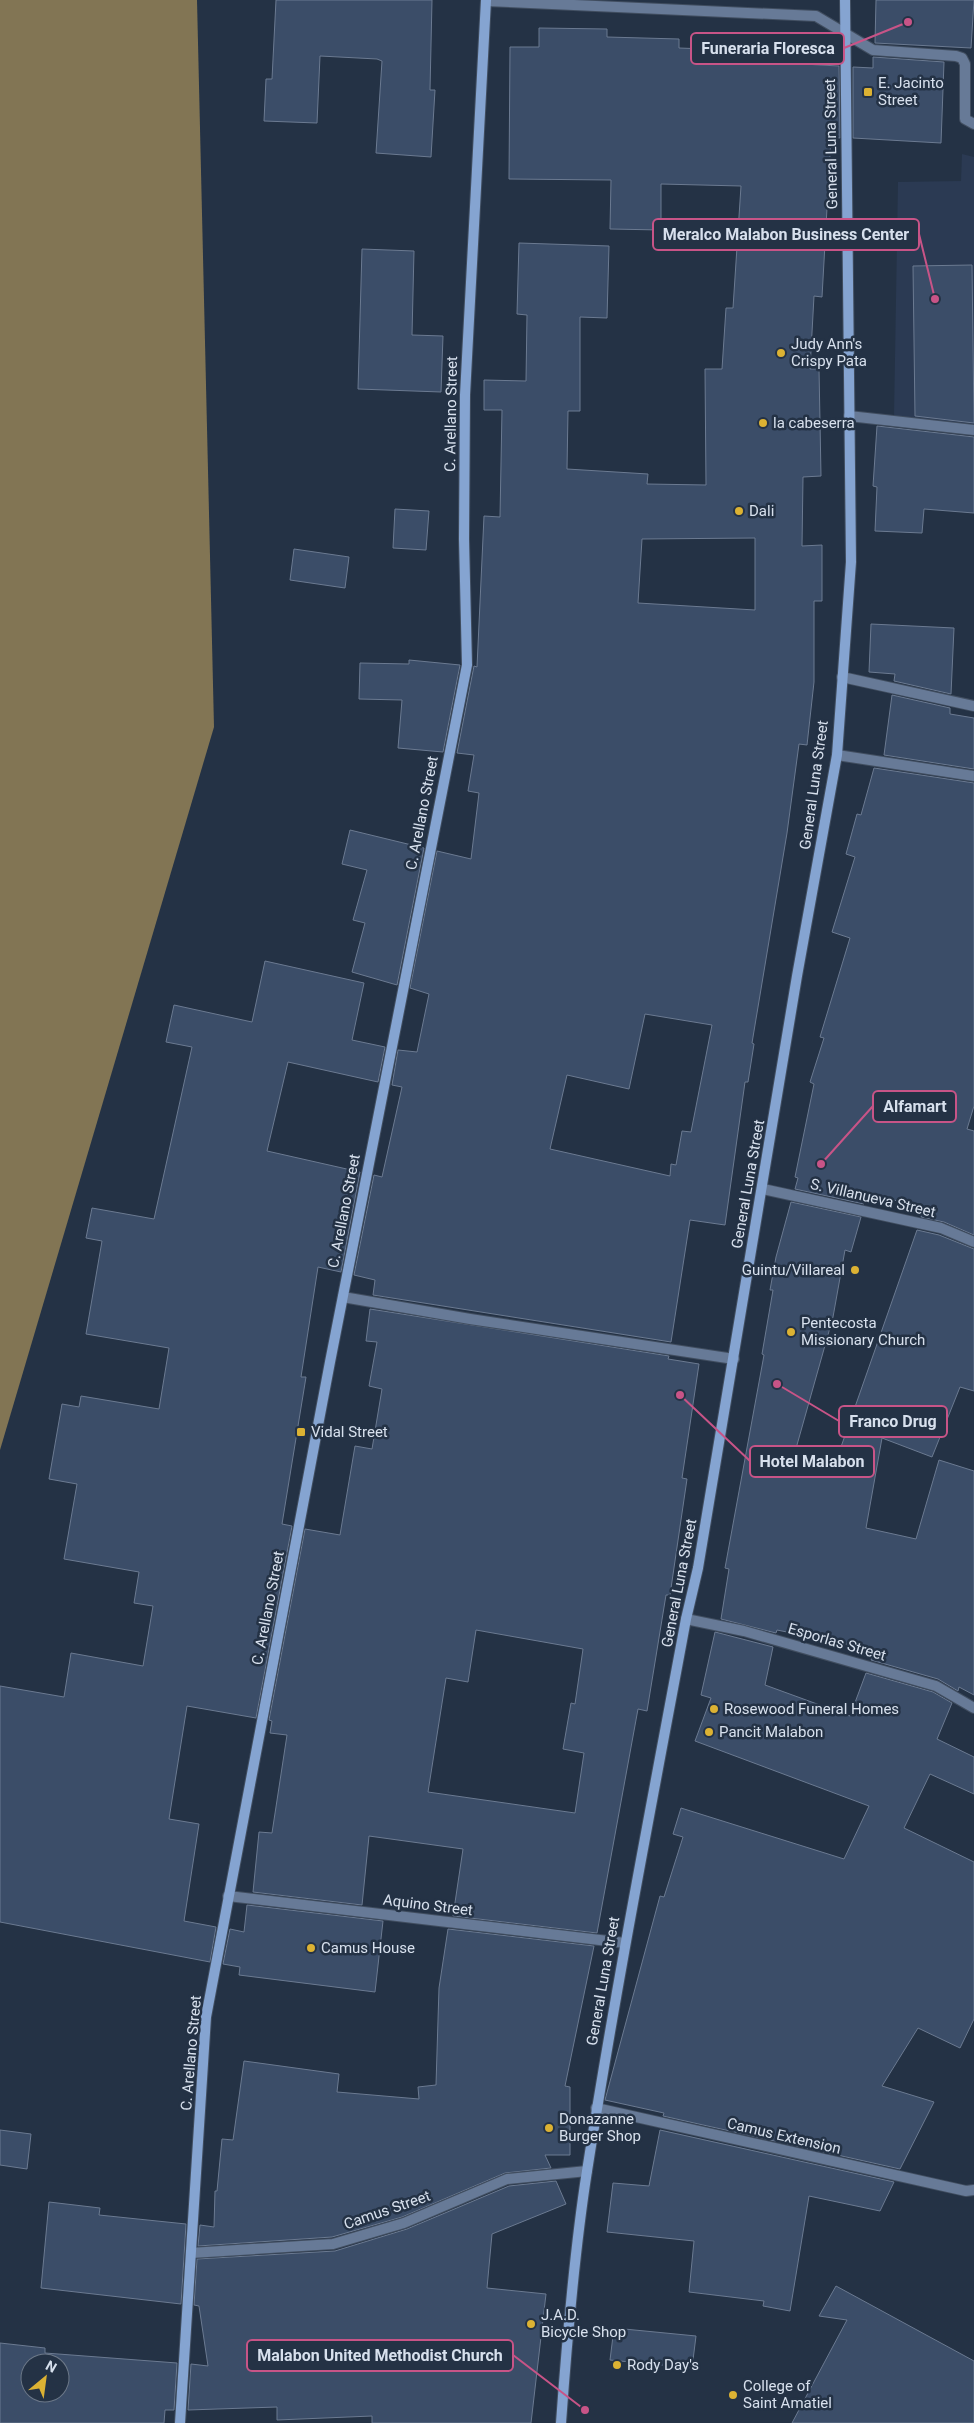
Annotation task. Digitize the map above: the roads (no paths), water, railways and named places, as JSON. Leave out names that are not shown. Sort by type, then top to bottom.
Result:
[{"type":"main road","name":"C. Arellano Street","points":[[180,2423],[206,2017],[343,1297],[467,665],[464,538],[465,395],[486,0]]},
{"type":"main road","name":"General Luna Street","points":[[561,2423],[587,2171],[596,2108],[686,1619],[698,1568],[797,976],[837,754],[851,562],[845,0]]},
{"type":"street","points":[[486,0],[816,16],[873,50],[962,58],[965,64],[965,119],[974,124]]},
{"type":"street","points":[[849,416],[974,430]]},
{"type":"street","points":[[842,677],[974,706]]},
{"type":"street","points":[[837,754],[974,776]]},
{"type":"street","name":"S. Villanueva Street","points":[[763,1188],[941,1228],[974,1242]]},
{"type":"street","points":[[343,1297],[734,1359]]},
{"type":"street","name":"Esporlas Street","points":[[686,1619],[744,1631],[936,1686],[974,1708]]},
{"type":"street","name":"Aquino Street","points":[[228,1896],[625,1943]]},
{"type":"street","name":"Camus Extension","points":[[596,2108],[970,2191]]},
{"type":"street","name":"Camus Street","points":[[191,2253],[333,2244],[404,2223],[507,2179],[587,2171]]},
{"type":"place","name":"Funeraria Floresca","points":[[908,22]]},
{"type":"place","name":"E. Jacinto Street","points":[[868,92]]},
{"type":"place","name":"Meralco Malabon Business Center","points":[[935,299]]},
{"type":"place","name":"Judy Ann's Crispy Pata","points":[[781,353]]},
{"type":"place","name":"la cabeserra","points":[[763,423]]},
{"type":"place","name":"Dali","points":[[739,511]]},
{"type":"place","name":"Alfamart","points":[[821,1164]]},
{"type":"place","name":"Guintu/Villareal","points":[[855,1270]]},
{"type":"place","name":"Pentecosta Missionary Church","points":[[791,1332]]},
{"type":"place","name":"Franco Drug","points":[[777,1384]]},
{"type":"place","name":"Hotel Malabon","points":[[680,1395]]},
{"type":"place","name":"Vidal Street","points":[[301,1432]]},
{"type":"place","name":"Rosewood Funeral Homes","points":[[714,1709]]},
{"type":"place","name":"Pancit Malabon","points":[[709,1732]]},
{"type":"place","name":"Camus House","points":[[311,1948]]},
{"type":"place","name":"Donazanne Burger Shop","points":[[549,2128]]},
{"type":"place","name":"J.A.D. Bicycle Shop","points":[[531,2324]]},
{"type":"place","name":"Rody Day's","points":[[617,2365]]},
{"type":"place","name":"College of Saint Amatiel","points":[[733,2395]]},
{"type":"place","name":"Malabon United Methodist Church","points":[[585,2410]]}]
